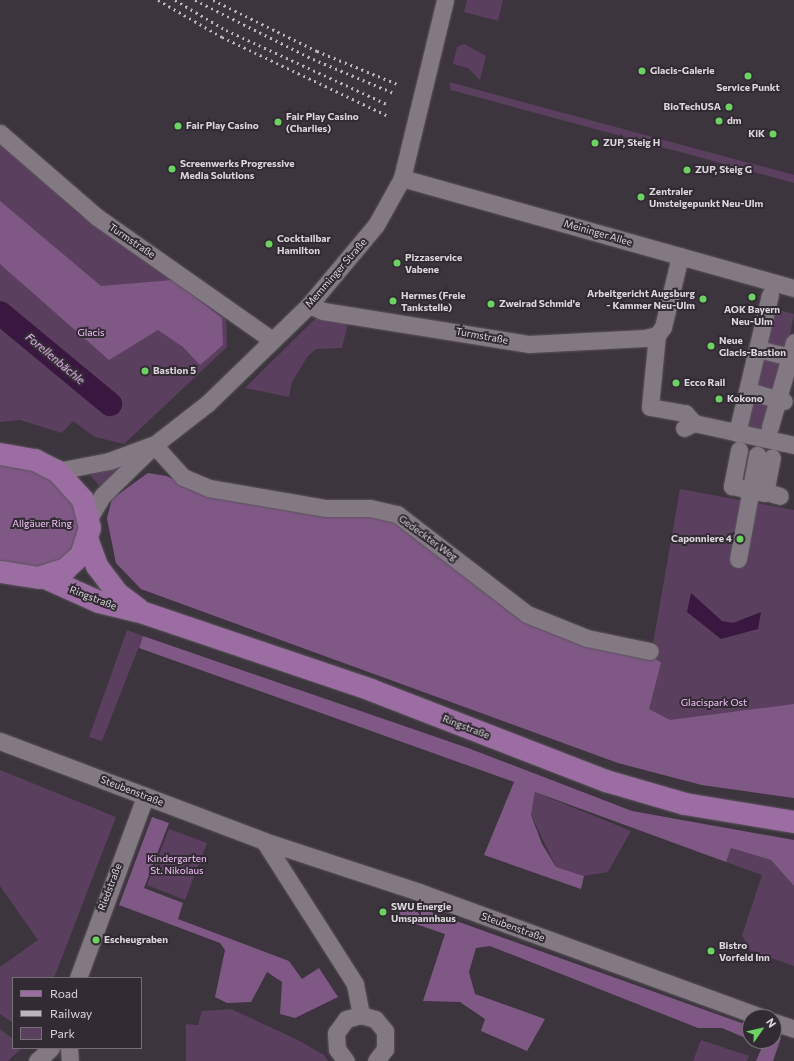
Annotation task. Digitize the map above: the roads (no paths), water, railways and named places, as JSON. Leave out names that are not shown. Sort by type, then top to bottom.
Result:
[{"type":"main road","points":[[0,454],[22,456],[57,471],[72,484],[89,518],[88,541],[74,562],[43,577],[2,575]]},
{"type":"main road","name":"Ringstraße","points":[[88,541],[97,566],[117,593],[144,613]]},
{"type":"main road","name":"Ringstraße","points":[[43,577],[99,602],[144,613],[370,690],[606,781],[685,804],[794,822]]},
{"type":"street","name":"Memminger Straße","points":[[89,518],[103,495],[154,445],[208,403],[308,305],[356,253],[402,178],[445,0]]},
{"type":"street","name":"Turmstraße","points":[[0,133],[97,217],[272,340]]},
{"type":"street","name":"Meininger Allee","points":[[402,178],[794,288]]},
{"type":"street","points":[[680,256],[665,321],[657,335],[650,407],[685,413],[689,426],[740,440],[775,431]]},
{"type":"street","points":[[752,392],[775,431],[775,489],[767,492],[732,486],[770,295]]},
{"type":"street","name":"Turmstraße","points":[[308,305],[323,311],[529,344],[657,335]]},
{"type":"street","points":[[738,559],[767,492],[775,431],[792,352],[762,350]]},
{"type":"street","name":"Memminger Straße","points":[[57,471],[109,461],[154,445]]},
{"type":"street","name":"Gedeckter Weg","points":[[154,445],[183,477],[209,488],[326,508],[370,508],[397,514],[527,614],[587,638],[650,651]]},
{"type":"street","name":"Steubenstraße","points":[[0,741],[264,841],[398,885],[742,1010]]},
{"type":"street","name":"Riedstraße","points":[[78,977],[95,926],[146,796]]},
{"type":"street","points":[[264,841],[355,984],[361,1015]]},
{"type":"street","points":[[346,1061],[337,1049],[336,1033],[346,1020],[361,1015],[375,1019],[385,1031],[385,1048],[376,1061]]},
{"type":"street","points":[[782,1025],[794,1029]]},
{"type":"street","points":[[38,1061],[50,1049]]},
{"type":"street","points":[[69,1049],[70,1061]]},
{"type":"waterway","name":"Forellenbächle","points":[[0,313],[110,404]]},
{"type":"railway","points":[[158,0],[222,37],[386,115]]},
{"type":"railway","points":[[175,0],[226,30],[389,105]]},
{"type":"railway","points":[[195,0],[313,59],[394,93]]},
{"type":"railway","points":[[213,0],[317,51],[397,84]]},
{"type":"place","name":"Glacis-Galerie","points":[[642,71]]},
{"type":"place","name":"Service Punkt","points":[[748,76]]},
{"type":"place","name":"BioTechUSA","points":[[729,107]]},
{"type":"place","name":"dm","points":[[719,121]]},
{"type":"place","name":"Fair Play Casino (Charlies)","points":[[278,122]]},
{"type":"place","name":"Fair Play Casino","points":[[178,126]]},
{"type":"place","name":"KiK","points":[[773,134]]},
{"type":"place","name":"ZUP, Steig H","points":[[595,143]]},
{"type":"place","name":"Screenwerks Progressive Media Solutions","points":[[172,169]]},
{"type":"place","name":"ZUP, Steig G","points":[[687,170]]},
{"type":"place","name":"Zentraler Umsteigepunkt Neu-Ulm","points":[[641,197]]},
{"type":"place","name":"Cocktailbar Hamilton","points":[[269,244]]},
{"type":"place","name":"Pizzaservice Vabene","points":[[397,263]]},
{"type":"place","name":"AOK Bayern Neu-Ulm","points":[[752,297]]},
{"type":"place","name":"Arbeitgericht Augsburg - Kammer Neu-Ulm","points":[[703,299]]},
{"type":"place","name":"Hermes (Freie Tankstelle)","points":[[393,301]]},
{"type":"place","name":"Zweirad Schmid'e","points":[[491,304]]},
{"type":"place","name":"Neue Glacis-Bastion","points":[[711,346]]},
{"type":"place","name":"Bastion 5","points":[[145,371]]},
{"type":"place","name":"Ecco Rail","points":[[676,383]]},
{"type":"place","name":"Kokono","points":[[719,399]]},
{"type":"place","name":"Caponniere 4","points":[[740,539]]},
{"type":"place","name":"SWU Energie Umspannhaus","points":[[383,912]]},
{"type":"place","name":"Escheugraben","points":[[96,940]]},
{"type":"place","name":"Bistro Vorfeld Inn","points":[[711,951]]},
{"type":"park label","name":"Glacis","points":[[91,333]]},
{"type":"park label","name":"Allgäuer Ring","points":[[42,524]]},
{"type":"park label","name":"Glacispark Ost","points":[[714,703]]},
{"type":"park label","name":"Kindergarten St. Nikolaus","points":[[177,864]]}]
